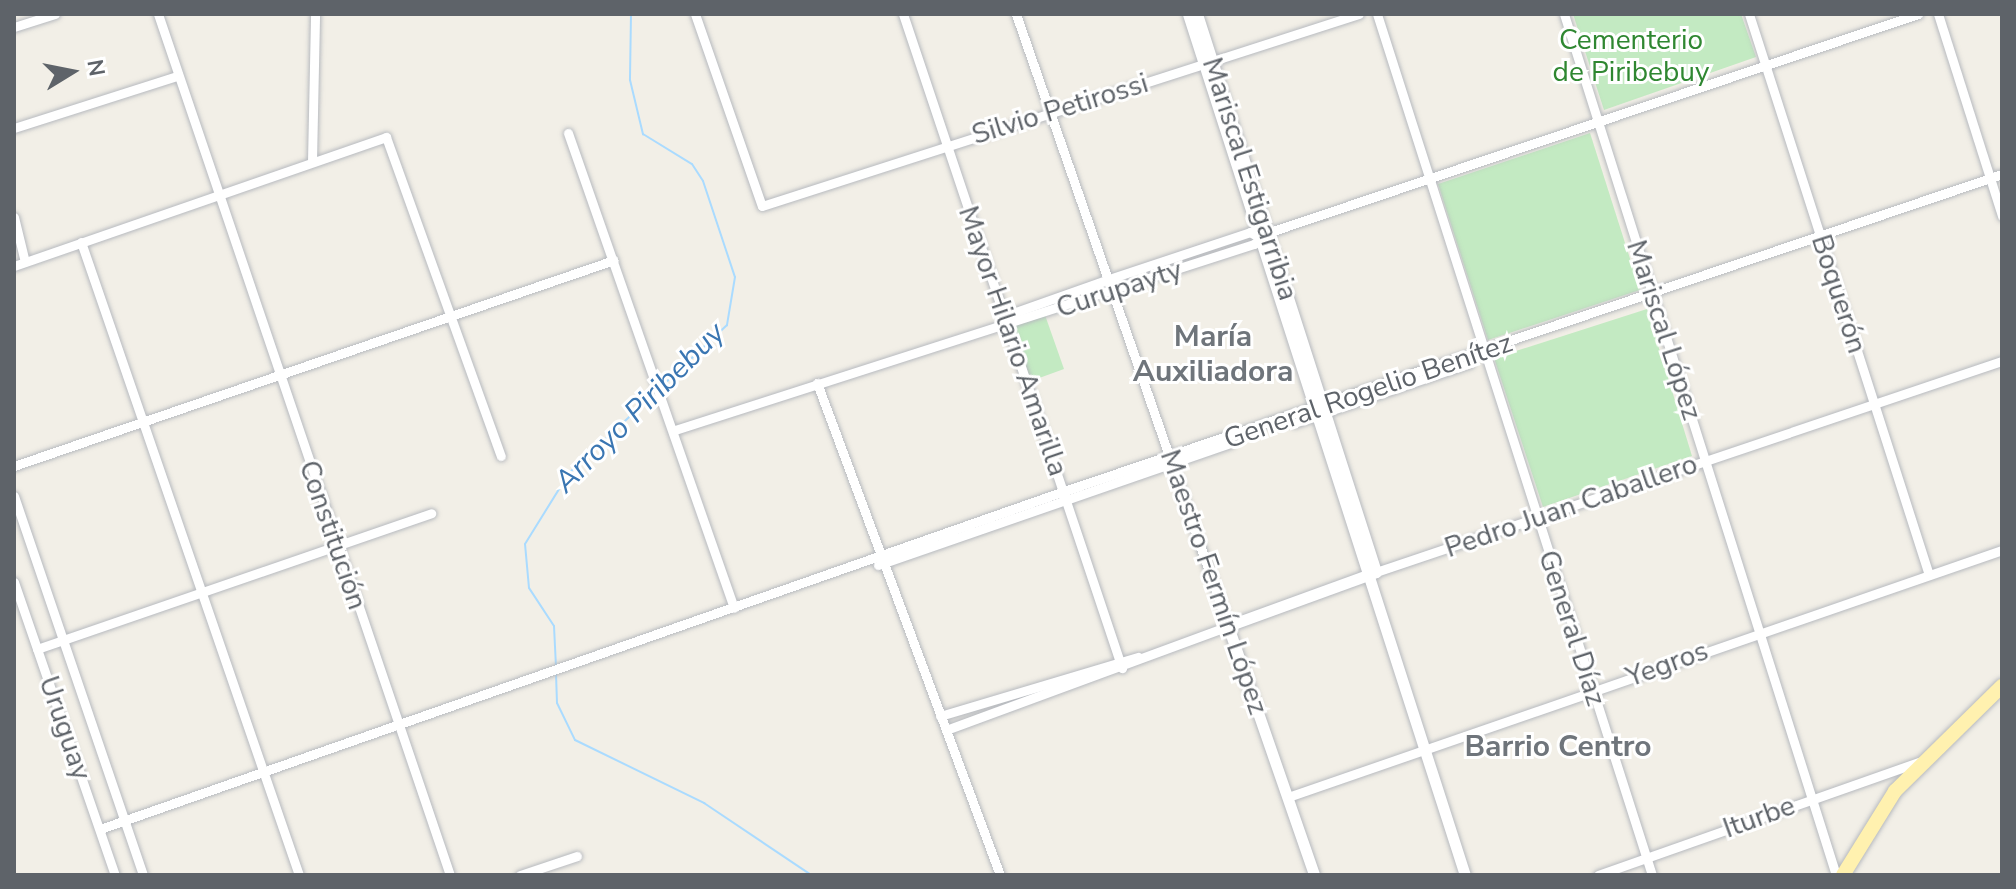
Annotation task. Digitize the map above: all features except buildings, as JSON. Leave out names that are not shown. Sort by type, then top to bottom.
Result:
[{"type":"main road","points":[[1843,875],[1921,761],[2002,686]]},
{"type":"street","points":[[14,27],[55,14]]},
{"type":"street","name":"Constitución","points":[[158,14],[277,376],[450,875]]},
{"type":"street","points":[[312,161],[315,14]]},
{"type":"street","name":"Silvio Petirossi","points":[[695,14],[762,206],[1359,14]]},
{"type":"street","name":"Mayor Hilario Amarilla","points":[[903,14],[1120,663]]},
{"type":"street","name":"Maestro Fermín López","points":[[1016,14],[1314,875]]},
{"type":"street","points":[[1188,14],[1208,63],[1372,573],[1423,749],[1465,875]]},
{"type":"street","name":"Mariscal Estigarribia","points":[[1197,14],[1208,63]]},
{"type":"street","name":"General Díaz","points":[[1377,14],[1427,179],[1652,875]]},
{"type":"street","name":"Mariscal López","points":[[1564,14],[1836,875]]},
{"type":"street","name":"Boquerón","points":[[1749,14],[1929,575]]},
{"type":"street","name":"Curupayty","points":[[1007,322],[1254,244],[1262,235],[1918,14]]},
{"type":"street","points":[[1938,14],[1995,181],[2002,216]]},
{"type":"street","points":[[14,128],[177,76]]},
{"type":"street","points":[[568,133],[675,430],[734,608]]},
{"type":"street","points":[[14,266],[386,137],[501,456]]},
{"type":"street","name":"General Rogelio Benítez","points":[[100,829],[398,722],[1995,181],[2002,174]]},
{"type":"street","points":[[14,217],[25,262]]},
{"type":"street","name":"Curupayty","points":[[1007,322],[1010,314],[1109,279],[1250,232],[1262,235]]},
{"type":"street","points":[[81,242],[299,875]]},
{"type":"street","points":[[14,466],[614,260]]},
{"type":"street","points":[[675,430],[1007,322]]},
{"type":"street","name":"Pedro Juan Caballero","points":[[1120,663],[1372,573],[2002,361]]},
{"type":"street","points":[[817,383],[1000,875]]},
{"type":"street","points":[[14,496],[60,642],[143,875]]},
{"type":"street","points":[[37,649],[431,513]]},
{"type":"street","name":"Yegros","points":[[1288,797],[1593,692],[1759,630],[2002,550]]},
{"type":"street","name":"Uruguay","points":[[14,582],[115,875]]},
{"type":"street","points":[[940,716],[1120,663]]},
{"type":"street","points":[[946,730],[1120,663]]},
{"type":"street","name":"Iturbe","points":[[1598,875],[1921,761]]},
{"type":"street","points":[[520,875],[577,856]]},
{"type":"green space","name":"Cementerio de Piribebuy","points":[[1573,14],[1741,14],[1756,57],[1604,110]]},
{"type":"green space","points":[[1590,133],[1640,290],[1488,340],[1438,184]]},
{"type":"green space","points":[[1647,309],[1692,456],[1543,507],[1494,358]]},
{"type":"green space","points":[[1045,315],[1064,369],[1031,381],[1012,327]]},
{"type":"waterway","name":"Arroyo Piribebuy","points":[[631,14],[630,80],[643,134],[692,164],[703,181],[735,277],[727,325],[660,388]]},
{"type":"waterway","points":[[556,667],[554,626],[529,588],[525,544],[569,473],[655,393]]},
{"type":"waterway","name":"Arroyo Piribebuy","points":[[556,674],[557,703],[575,740],[704,803],[811,875]]},
{"type":"district","name":"María Auxiliadora","points":[[1213,354]]},
{"type":"district","name":"Barrio Centro","points":[[1558,747]]}]
